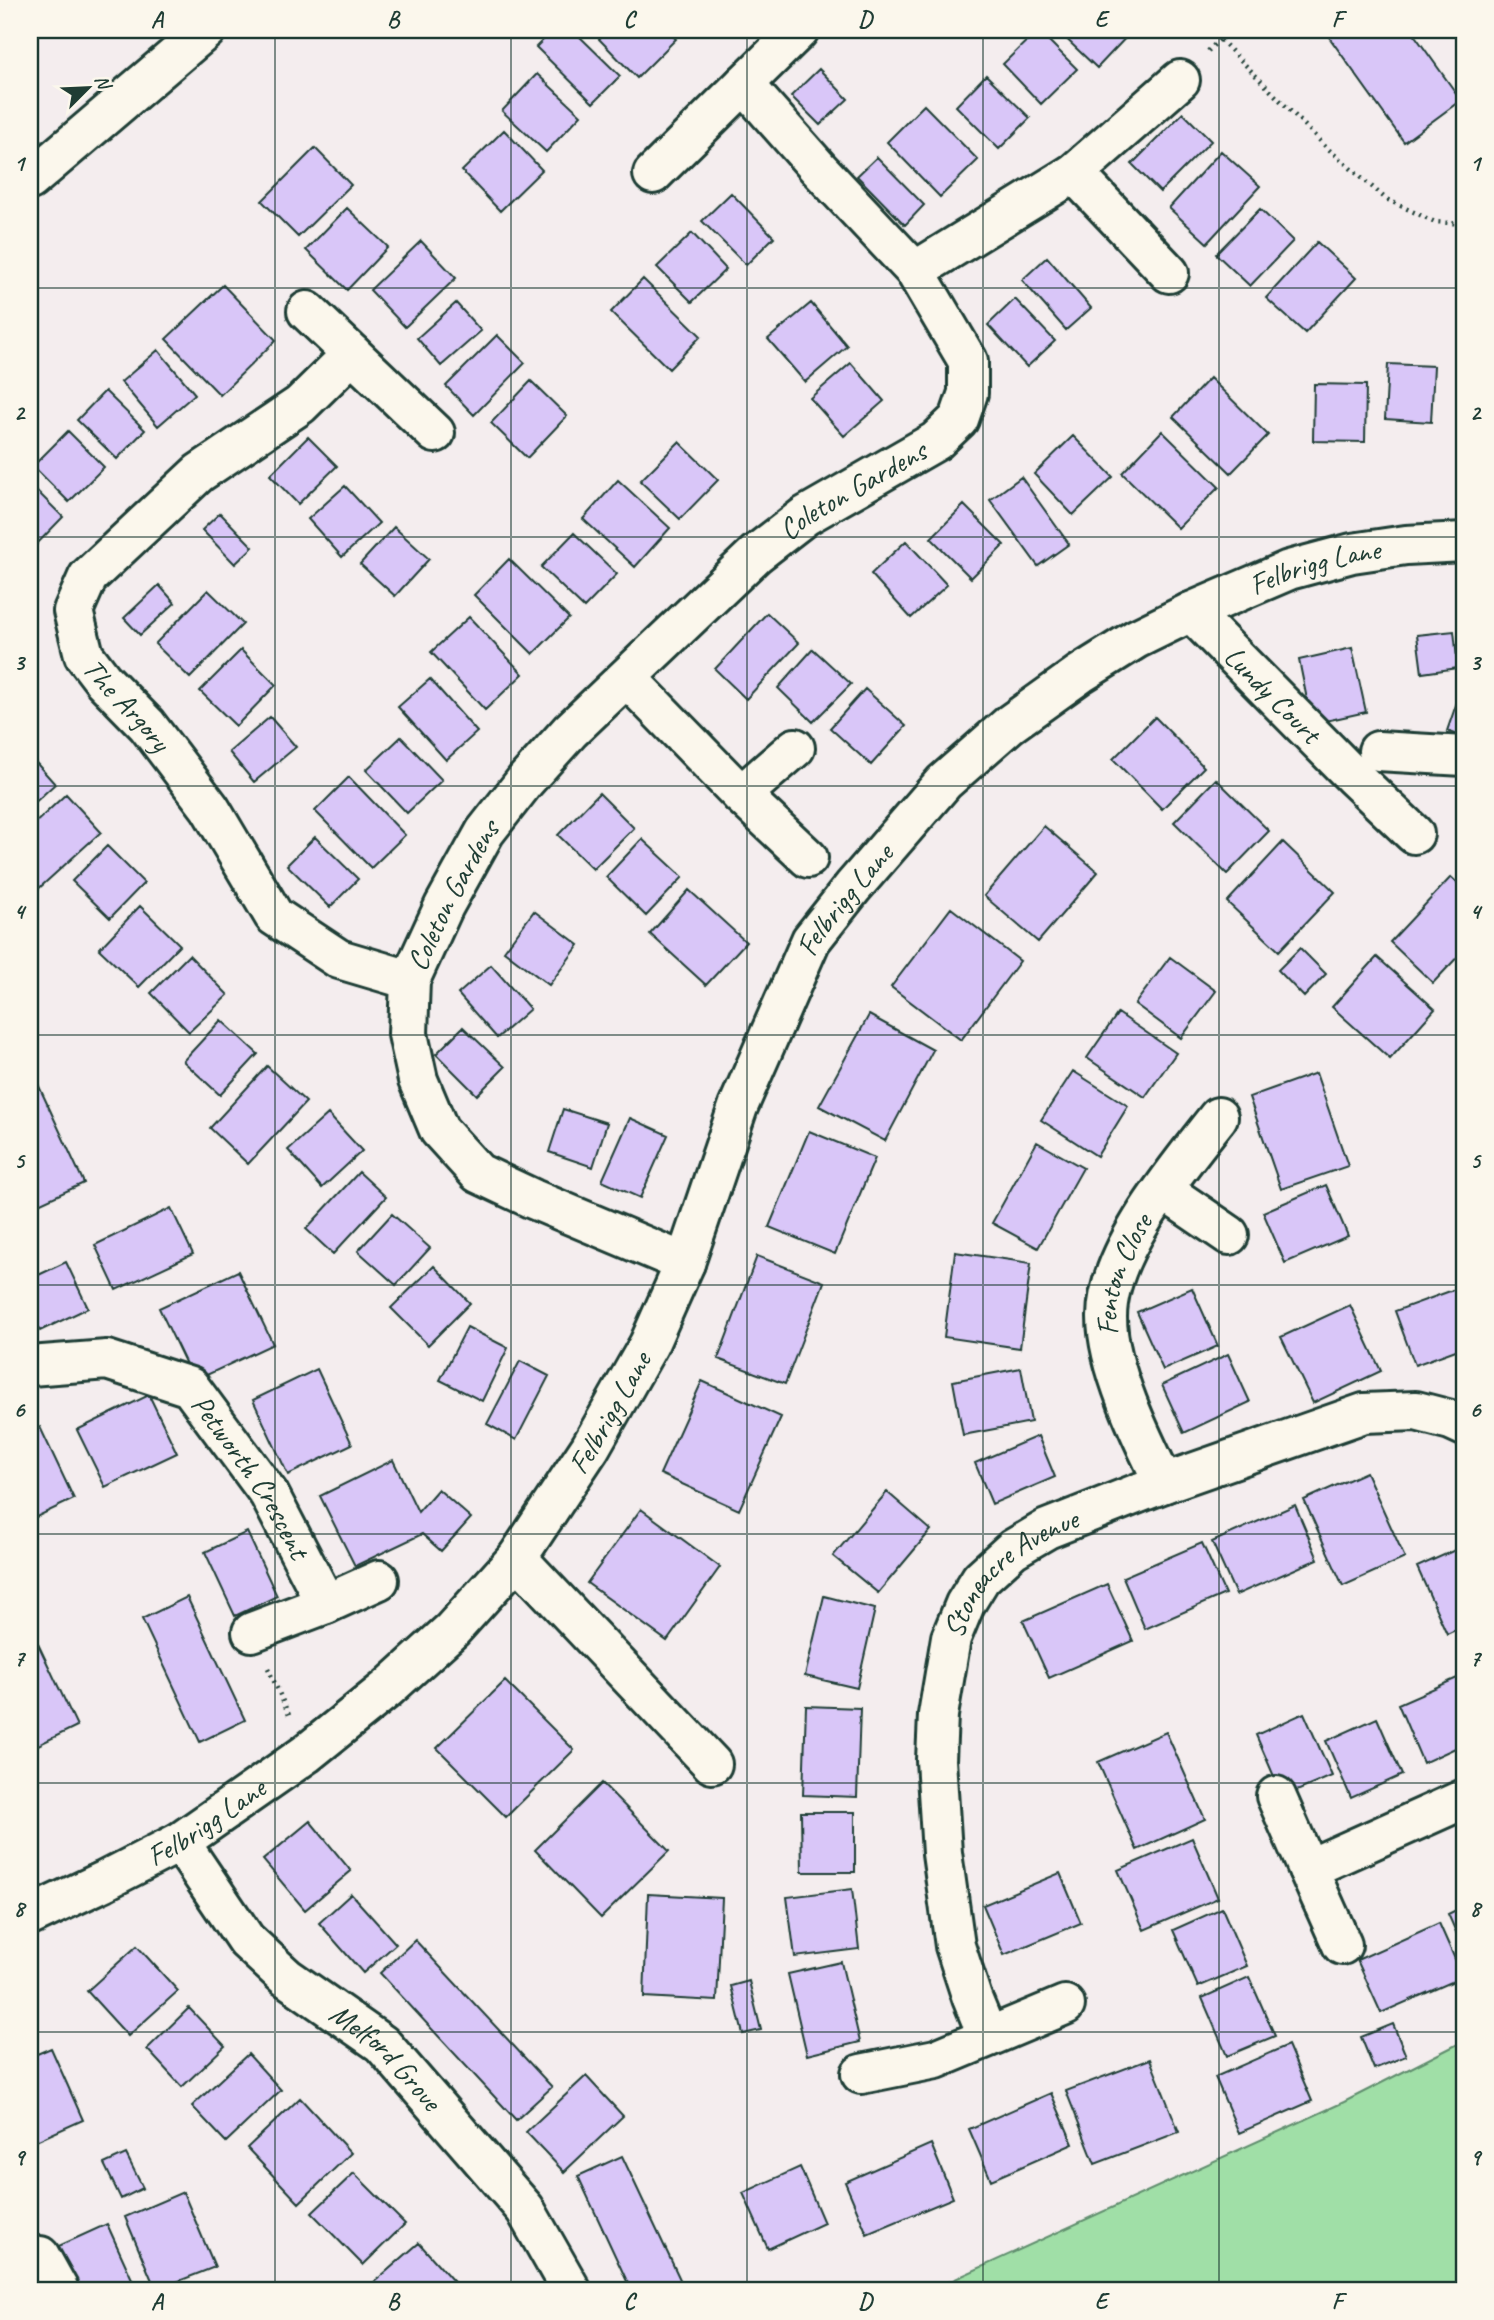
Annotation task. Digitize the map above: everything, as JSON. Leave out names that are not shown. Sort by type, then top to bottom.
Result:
[{"type":"street","points":[[30,180],[206,30]]},
{"type":"street","points":[[653,174],[799,30]]},
{"type":"street","points":[[915,271],[1074,173],[1180,79]]},
{"type":"street","name":"Coleton Gardens","points":[[685,1263],[478,1173],[439,1130],[418,1080],[408,1034],[411,980],[444,906],[485,832],[525,780],[570,731],[756,554],[805,516],[936,441],[959,419],[968,393],[968,361],[915,271],[819,169],[744,83]]},
{"type":"street","points":[[1074,173],[1169,273]]},
{"type":"street","points":[[307,311],[435,433]]},
{"type":"street","name":"The Argory","points":[[352,354],[300,405],[199,473],[88,577],[73,611],[84,655],[103,680],[147,725],[210,808],[274,916],[339,959],[411,980]]},
{"type":"street","name":"Felbrigg Lane","points":[[30,1916],[180,1842],[306,1754],[388,1688],[452,1630],[517,1558],[590,1448],[649,1344],[685,1263],[738,1107],[811,940],[944,782],[1010,724],[1080,674],[1136,639],[1191,612],[1289,570],[1352,552],[1406,545],[1464,542]]},
{"type":"street","name":"Lundy Court","points":[[1191,612],[1378,751],[1414,834]]},
{"type":"street","points":[[627,678],[741,795],[808,859]]},
{"type":"street","points":[[741,795],[795,747]]},
{"type":"street","points":[[1378,751],[1464,756]]},
{"type":"street","name":"Fenton Close","points":[[1164,1483],[1139,1435],[1112,1353],[1107,1316],[1116,1269],[1137,1230],[1163,1190],[1218,1117]]},
{"type":"street","name":"Fenton Close","points":[[1163,1190],[1229,1235]]},
{"type":"street","name":"Petworth Crescent","points":[[30,1366],[107,1360],[190,1387],[269,1494],[326,1604]]},
{"type":"street","name":"Stoneacre Avenue","points":[[988,2037],[955,1946],[942,1853],[936,1760],[938,1715],[951,1638],[965,1604],[981,1578],[1013,1549],[1048,1529],[1164,1483],[1364,1413],[1416,1411],[1464,1426]]},
{"type":"street","points":[[517,1558],[712,1764]]},
{"type":"street","points":[[252,1632],[326,1604],[379,1580]]},
{"type":"street","points":[[1276,1796],[1342,1945]]},
{"type":"street","points":[[1308,1869],[1464,1799]]},
{"type":"street","name":"Melford Grove","points":[[180,1842],[246,1940],[286,1977],[382,2044],[526,2209],[571,2290]]},
{"type":"street","points":[[861,2074],[936,2059],[1065,2006]]},
{"type":"street","points":[[40,2256],[58,2290]]},
{"type":"path","points":[[1211,30],[1326,147],[1386,199],[1434,222],[1464,224]]},
{"type":"path","points":[[252,1632],[306,1754]]},
{"type":"green space","points":[[1464,2041],[1464,2290],[931,2290],[1344,2102]]},
{"type":"building","points":[[553,30],[573,30],[620,76],[593,103],[536,47]]},
{"type":"building","points":[[609,30],[667,30],[676,39],[637,78],[599,39]]},
{"type":"building","points":[[1038,30],[1077,69],[1041,104],[1003,64]]},
{"type":"building","points":[[1057,30],[1131,30],[1132,31],[1097,68]]},
{"type":"building","points":[[1324,30],[1411,30],[1461,100],[1404,142]]},
{"type":"building","points":[[819,69],[848,99],[820,125],[791,96]]},
{"type":"building","points":[[537,74],[581,115],[546,152],[502,111]]},
{"type":"building","points":[[986,75],[1030,118],[999,149],[956,106]]},
{"type":"building","points":[[924,105],[978,160],[940,197],[887,142]]},
{"type":"building","points":[[1183,113],[1211,141],[1160,192],[1132,164]]},
{"type":"building","points":[[504,130],[542,170],[500,211],[462,171]]},
{"type":"building","points":[[315,148],[351,185],[298,237],[262,201]]},
{"type":"building","points":[[1221,151],[1260,186],[1207,243],[1169,208]]},
{"type":"building","points":[[877,157],[924,205],[905,225],[857,176]]},
{"type":"building","points":[[731,193],[774,237],[746,265],[702,221]]},
{"type":"building","points":[[347,208],[388,247],[347,290],[306,250]]},
{"type":"building","points":[[1260,209],[1293,241],[1250,286],[1216,254]]},
{"type":"building","points":[[692,233],[726,269],[692,302],[657,267]]},
{"type":"building","points":[[421,241],[456,278],[405,327],[370,290]]},
{"type":"building","points":[[1317,242],[1356,278],[1305,333],[1266,298]]},
{"type":"building","points":[[1047,257],[1091,308],[1066,330],[1022,280]]},
{"type":"building","points":[[643,279],[701,336],[669,369],[611,312]]},
{"type":"building","points":[[223,285],[276,340],[220,395],[166,339]]},
{"type":"building","points":[[1015,299],[1055,341],[1027,367],[988,325]]},
{"type":"building","points":[[456,303],[481,331],[441,366],[417,338]]},
{"type":"building","points":[[811,303],[847,346],[805,382],[768,339]]},
{"type":"building","points":[[497,335],[525,363],[474,415],[446,386]]},
{"type":"building","points":[[158,350],[195,394],[158,426],[121,382]]},
{"type":"building","points":[[851,363],[884,401],[844,436],[810,398]]},
{"type":"building","points":[[1388,364],[1434,366],[1431,422],[1385,419]]},
{"type":"building","points":[[1210,378],[1268,435],[1231,473],[1173,417]]},
{"type":"building","points":[[531,381],[567,416],[527,458],[491,423]]},
{"type":"building","points":[[1314,384],[1366,385],[1365,442],[1313,441]]},
{"type":"building","points":[[105,391],[145,430],[117,459],[77,420]]},
{"type":"building","points":[[68,431],[104,467],[69,502],[33,466]]},
{"type":"building","points":[[1162,431],[1219,487],[1178,528],[1122,473]]},
{"type":"building","points":[[1073,436],[1113,477],[1073,515],[1034,474]]},
{"type":"building","points":[[308,437],[337,466],[298,504],[270,475]]},
{"type":"building","points":[[679,442],[718,480],[680,519],[640,481]]},
{"type":"building","points":[[1021,477],[1069,544],[1038,566],[990,500]]},
{"type":"building","points":[[618,480],[670,528],[635,567],[583,519]]},
{"type":"building","points":[[30,484],[63,517],[30,551]]},
{"type":"building","points":[[345,486],[379,523],[342,557],[308,519]]},
{"type":"building","points":[[964,505],[1004,545],[971,578],[931,538]]},
{"type":"building","points":[[220,513],[253,547],[235,564],[202,530]]},
{"type":"building","points":[[394,527],[429,559],[395,596],[360,564]]},
{"type":"building","points":[[574,533],[617,574],[584,608],[541,567]]},
{"type":"building","points":[[906,541],[947,585],[911,618],[871,574]]},
{"type":"building","points":[[509,559],[569,618],[533,654],[474,595]]},
{"type":"building","points":[[159,585],[175,603],[140,635],[124,618]]},
{"type":"building","points":[[208,590],[243,624],[190,678],[155,644]]},
{"type":"building","points":[[767,613],[799,643],[746,699],[715,669]]},
{"type":"building","points":[[469,617],[523,674],[485,710],[431,652]]},
{"type":"building","points":[[1454,631],[1458,668],[1422,673],[1417,635]]},
{"type":"building","points":[[1352,648],[1366,712],[1312,724],[1299,660]]},
{"type":"building","points":[[813,649],[851,684],[813,722],[778,688]]},
{"type":"building","points":[[241,650],[276,685],[236,726],[200,691]]},
{"type":"building","points":[[430,679],[477,732],[446,760],[398,707]]},
{"type":"building","points":[[1464,682],[1464,737],[1447,731]]},
{"type":"building","points":[[865,689],[906,726],[871,765],[830,728]]},
{"type":"building","points":[[270,717],[296,747],[254,782],[229,752]]},
{"type":"building","points":[[1155,717],[1204,767],[1162,809],[1113,759]]},
{"type":"building","points":[[401,737],[442,780],[407,813],[366,770]]},
{"type":"building","points":[[30,756],[55,784],[30,807]]},
{"type":"building","points":[[349,777],[405,835],[371,868],[315,811]]},
{"type":"building","points":[[1216,779],[1269,831],[1227,874],[1174,822]]},
{"type":"building","points":[[599,793],[634,828],[593,869],[558,835]]},
{"type":"building","points":[[66,794],[101,832],[36,891],[30,884],[30,828]]},
{"type":"building","points":[[1044,826],[1098,872],[1038,942],[984,896]]},
{"type":"building","points":[[315,837],[358,879],[330,907],[287,865]]},
{"type":"building","points":[[642,839],[683,877],[646,916],[606,877]]},
{"type":"building","points":[[1283,842],[1335,892],[1279,951],[1227,902]]},
{"type":"building","points":[[107,846],[144,883],[110,918],[72,881]]},
{"type":"building","points":[[1451,877],[1464,889],[1464,950],[1433,983],[1390,942]]},
{"type":"building","points":[[689,890],[746,942],[706,985],[650,934]]},
{"type":"building","points":[[140,906],[180,945],[139,987],[99,949]]},
{"type":"building","points":[[951,908],[1020,961],[961,1040],[891,987]]},
{"type":"building","points":[[534,911],[579,945],[549,985],[504,951]]},
{"type":"building","points":[[1300,948],[1326,974],[1304,997],[1278,970]]},
{"type":"building","points":[[189,955],[228,995],[189,1032],[151,993]]},
{"type":"building","points":[[1170,957],[1216,991],[1181,1038],[1135,1004]]},
{"type":"building","points":[[1377,957],[1435,1009],[1390,1059],[1332,1007]]},
{"type":"building","points":[[491,965],[530,1009],[497,1038],[458,994]]},
{"type":"building","points":[[1118,1013],[1176,1053],[1145,1097],[1087,1058]]},
{"type":"building","points":[[869,1015],[933,1050],[885,1141],[819,1106]]},
{"type":"building","points":[[221,1020],[258,1054],[220,1095],[183,1061]]},
{"type":"building","points":[[463,1027],[505,1067],[477,1095],[436,1054]]},
{"type":"building","points":[[267,1066],[306,1102],[248,1164],[210,1128]]},
{"type":"building","points":[[30,1067],[84,1183],[30,1208]]},
{"type":"building","points":[[1073,1071],[1128,1106],[1097,1156],[1041,1120]]},
{"type":"building","points":[[1316,1073],[1348,1166],[1281,1189],[1249,1097]]},
{"type":"building","points":[[563,1109],[607,1123],[593,1167],[549,1152]]},
{"type":"building","points":[[328,1114],[362,1151],[322,1188],[288,1150]]},
{"type":"building","points":[[630,1118],[668,1135],[640,1198],[602,1181]]},
{"type":"building","points":[[809,1131],[875,1158],[835,1254],[769,1227]]},
{"type":"building","points":[[1037,1142],[1083,1168],[1038,1248],[992,1223]]},
{"type":"building","points":[[359,1172],[386,1197],[333,1254],[306,1229]]},
{"type":"building","points":[[1326,1185],[1348,1236],[1285,1263],[1263,1212]]},
{"type":"building","points":[[171,1208],[193,1254],[116,1290],[95,1245]]},
{"type":"building","points":[[392,1214],[430,1248],[396,1285],[358,1251]]},
{"type":"building","points":[[955,1252],[1031,1263],[1020,1348],[944,1337]]},
{"type":"building","points":[[757,1256],[824,1282],[785,1384],[718,1359]]},
{"type":"building","points":[[66,1262],[88,1308],[40,1331],[30,1311],[30,1279]]},
{"type":"building","points":[[434,1266],[470,1303],[428,1345],[391,1308]]},
{"type":"building","points":[[238,1271],[273,1344],[194,1381],[159,1308]]},
{"type":"building","points":[[1464,1286],[1464,1347],[1415,1365],[1395,1311]]},
{"type":"building","points":[[1192,1288],[1218,1346],[1163,1370],[1137,1312]]},
{"type":"building","points":[[1350,1305],[1381,1371],[1313,1403],[1281,1337]]},
{"type":"building","points":[[467,1327],[508,1348],[482,1401],[440,1380]]},
{"type":"building","points":[[1228,1354],[1250,1402],[1184,1433],[1162,1385]]},
{"type":"building","points":[[520,1361],[549,1376],[516,1440],[487,1424]]},
{"type":"building","points":[[1021,1368],[1031,1422],[963,1435],[953,1381]]},
{"type":"building","points":[[317,1369],[352,1444],[288,1475],[253,1400]]},
{"type":"building","points":[[702,1381],[781,1417],[739,1510],[660,1474]]},
{"type":"building","points":[[149,1395],[177,1453],[105,1487],[77,1430]]},
{"type":"building","points":[[40,1427],[74,1499],[30,1520],[30,1432]]},
{"type":"building","points":[[1038,1436],[1055,1477],[992,1504],[975,1463]]},
{"type":"building","points":[[393,1460],[418,1512],[438,1489],[471,1518],[441,1551],[422,1534],[355,1566],[320,1496]]},
{"type":"building","points":[[1366,1472],[1405,1558],[1343,1586],[1304,1500]]},
{"type":"building","points":[[887,1492],[931,1530],[878,1593],[833,1556]]},
{"type":"building","points":[[1295,1505],[1318,1559],[1236,1595],[1212,1542]]},
{"type":"building","points":[[641,1509],[720,1567],[667,1641],[587,1583]]},
{"type":"building","points":[[247,1532],[277,1596],[235,1616],[205,1552]]},
{"type":"building","points":[[1202,1543],[1225,1594],[1145,1629],[1123,1577]]},
{"type":"building","points":[[1464,1546],[1464,1626],[1447,1634],[1417,1567]]},
{"type":"building","points":[[1107,1584],[1133,1641],[1049,1678],[1023,1621]]},
{"type":"building","points":[[824,1596],[875,1609],[857,1688],[805,1676]]},
{"type":"building","points":[[187,1597],[245,1720],[200,1742],[142,1619]]},
{"type":"building","points":[[30,1627],[77,1726],[30,1749]]},
{"type":"building","points":[[1464,1675],[1464,1744],[1423,1763],[1398,1704]]},
{"type":"building","points":[[505,1681],[574,1750],[506,1817],[437,1748]]},
{"type":"building","points":[[806,1706],[860,1708],[857,1797],[803,1795]]},
{"type":"building","points":[[1304,1713],[1332,1776],[1283,1797],[1256,1735]]},
{"type":"building","points":[[1377,1718],[1402,1775],[1351,1798],[1326,1741]]},
{"type":"building","points":[[1166,1732],[1205,1819],[1137,1850],[1098,1762]]},
{"type":"building","points":[[602,1783],[669,1851],[601,1918],[535,1850]]},
{"type":"building","points":[[801,1812],[855,1812],[855,1872],[802,1872]]},
{"type":"building","points":[[310,1821],[351,1871],[305,1910],[263,1860]]},
{"type":"building","points":[[1192,1838],[1218,1898],[1144,1930],[1118,1870]]},
{"type":"building","points":[[1060,1873],[1081,1923],[1004,1955],[983,1905]]},
{"type":"building","points":[[852,1889],[859,1949],[795,1957],[787,1897]]},
{"type":"building","points":[[351,1894],[396,1944],[363,1973],[319,1923]]},
{"type":"building","points":[[648,1894],[722,1898],[717,2001],[644,1997]]},
{"type":"building","points":[[1464,1906],[1464,1950],[1448,1914]]},
{"type":"building","points":[[1222,1908],[1247,1966],[1198,1987],[1173,1930]]},
{"type":"building","points":[[1439,1923],[1463,1977],[1381,2013],[1357,1960]]},
{"type":"building","points":[[415,1940],[552,2087],[516,2120],[380,1973]]},
{"type":"building","points":[[137,1946],[178,1991],[128,2036],[87,1991]]},
{"type":"building","points":[[841,1962],[860,2042],[807,2055],[788,1974]]},
{"type":"building","points":[[1249,1977],[1275,2036],[1227,2056],[1202,1998]]},
{"type":"building","points":[[749,1981],[761,2030],[743,2034],[731,1986]]},
{"type":"building","points":[[189,2008],[225,2046],[182,2087],[147,2049]]},
{"type":"building","points":[[1393,2024],[1406,2056],[1374,2069],[1361,2037]]},
{"type":"building","points":[[1288,2045],[1312,2101],[1239,2133],[1215,2077]]},
{"type":"building","points":[[51,2048],[83,2120],[34,2142],[30,2132],[30,2057]]},
{"type":"building","points":[[248,2054],[281,2090],[226,2142],[192,2106]]},
{"type":"building","points":[[1150,2059],[1179,2132],[1095,2164],[1066,2091]]},
{"type":"building","points":[[586,2076],[623,2116],[564,2172],[526,2132]]},
{"type":"building","points":[[1051,2093],[1073,2144],[991,2180],[969,2129]]},
{"type":"building","points":[[300,2098],[351,2153],[299,2203],[247,2148]]},
{"type":"building","points":[[931,2144],[953,2198],[867,2234],[845,2182]]},
{"type":"building","points":[[126,2154],[143,2188],[121,2199],[104,2164]]},
{"type":"building","points":[[622,2156],[685,2290],[631,2290],[578,2176]]},
{"type":"building","points":[[800,2167],[824,2223],[768,2249],[743,2193]]},
{"type":"building","points":[[354,2173],[405,2224],[363,2265],[312,2213]]},
{"type":"building","points":[[183,2192],[215,2267],[156,2290],[125,2217]]},
{"type":"building","points":[[107,2224],[137,2290],[68,2290],[50,2250]]},
{"type":"building","points":[[419,2243],[461,2290],[365,2290]]}]
